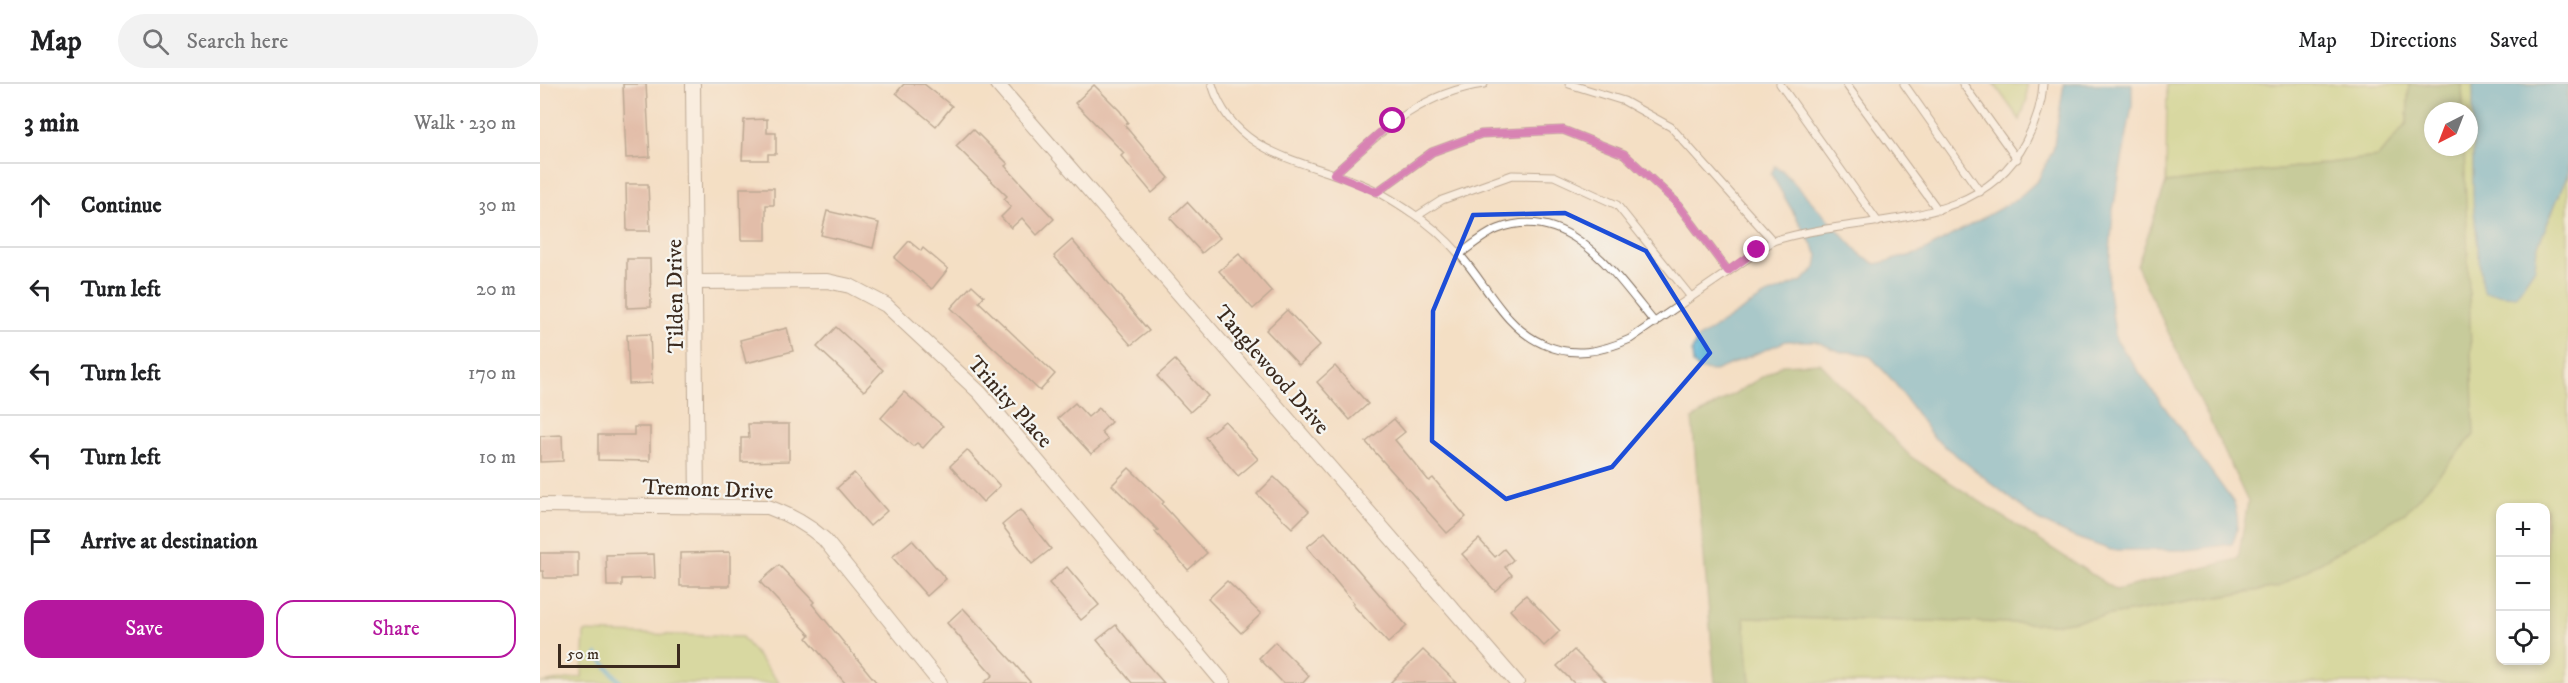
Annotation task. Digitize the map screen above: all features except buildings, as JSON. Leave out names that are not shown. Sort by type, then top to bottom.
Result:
[{"type":"street","name":"Tilden Drive","points":[[693,84],[697,507]]},
{"type":"street","name":"Tanglewood Drive","points":[[997,84],[1517,683]]},
{"type":"street","name":"Trinity Place","points":[[695,282],[827,281],[850,286],[886,305],[980,393],[1224,683]]},
{"type":"street","name":"Tremont Drive","points":[[540,505],[768,507],[788,514],[807,525],[824,539],[940,683]]},
{"type":"lane","points":[[1212,84],[1224,109],[1240,130],[1257,144],[1277,155],[1334,174],[1377,192],[1417,216],[1460,254],[1511,322],[1541,344],[1562,351],[1588,352],[1610,348],[1630,339],[1773,241],[1791,235],[1851,227],[1938,210],[1992,185],[2017,159],[2038,111],[2043,84]]},
{"type":"lane","points":[[1334,174],[1393,121],[1425,102],[1463,87],[1484,84]]},
{"type":"lane","points":[[1569,84],[1624,101],[1671,127],[1773,241]]},
{"type":"lane","points":[[1780,84],[1878,222]]},
{"type":"lane","points":[[1846,84],[1938,210]]},
{"type":"lane","points":[[1904,84],[1980,192]]},
{"type":"lane","points":[[1963,84],[2017,159]]},
{"type":"lane","points":[[1377,192],[1432,152],[1481,134],[1563,130],[1624,154],[1676,202],[1728,271]]},
{"type":"lane","points":[[1417,216],[1442,200],[1512,175],[1554,176],[1617,205],[1691,297]]},
{"type":"lane","points":[[1460,254],[1497,229],[1522,224],[1554,225],[1582,242],[1607,266],[1655,323]]},
{"type":"highlighted area","points":[[1565,213],[1646,251],[1710,353],[1612,467],[1506,499],[1432,441],[1433,311],[1473,215]]},
{"type":"green space","points":[[1994,84],[2027,84],[2027,99],[2020,120]]},
{"type":"green space","points":[[2167,84],[2409,84],[2407,123],[2378,157],[2166,183]]},
{"type":"green space","points":[[2409,84],[2462,84],[2463,102],[2424,102],[2424,156],[2464,156],[2474,435],[2405,513],[2278,587],[2057,624],[1744,617],[1750,683],[1715,683],[1692,419],[1782,365],[1820,363],[1911,457],[2116,590],[2238,559],[2248,502],[2137,266],[2166,183],[2378,157],[2407,123]]},
{"type":"green space","points":[[2462,84],[2568,84],[2568,683],[1750,683],[1744,617],[2057,624],[2278,587],[2460,156],[2478,156],[2478,102],[2463,102]]},
{"type":"green space","points":[[584,632],[742,637],[779,683],[540,683],[582,677]]},
{"type":"water","points":[[2064,84],[2132,84],[2132,106],[2113,210],[2108,284],[2116,340],[2234,503],[2237,524],[2232,544],[2188,550],[2111,550],[2074,537],[2038,520],[1933,437],[1894,382],[1871,357],[1854,352],[1841,352],[1815,341],[1786,341],[1715,371],[1700,370],[1693,364],[1692,351],[1697,339],[1764,296],[1802,281],[1816,268],[1818,255],[1771,174],[1775,166],[1782,170],[1863,257],[1876,264],[1920,253],[2017,199],[2038,180],[2053,150]]},
{"type":"water","points":[[2473,84],[2568,84],[2568,174],[2537,248],[2535,268],[2516,296],[2485,293],[2482,286],[2473,201],[2473,156],[2478,156],[2478,102],[2473,102]]},
{"type":"waterway","points":[[597,655],[621,683]]},
{"type":"route","points":[[1393,121],[1334,174],[1377,192],[1432,152],[1481,134],[1563,130],[1624,154],[1676,202],[1728,271],[1757,250]]}]
